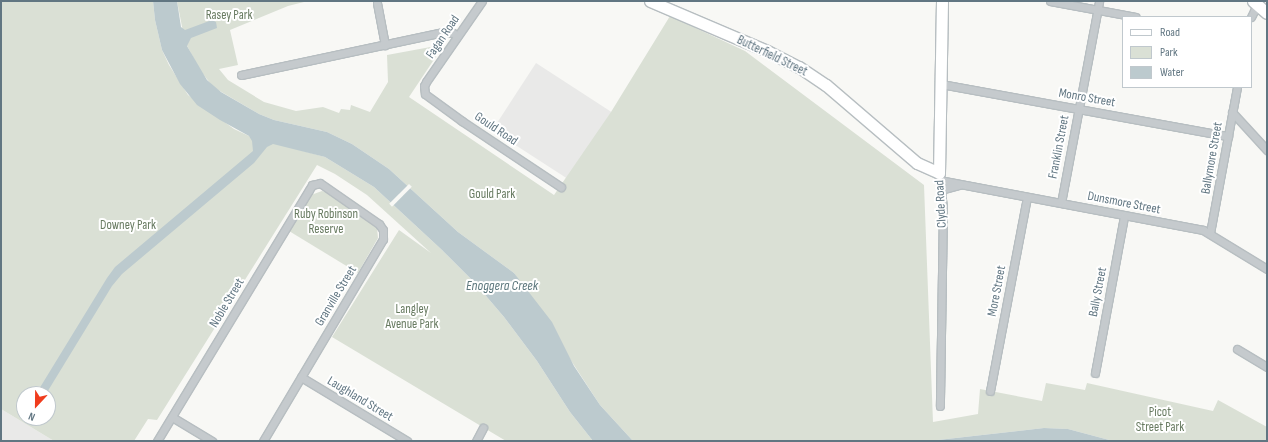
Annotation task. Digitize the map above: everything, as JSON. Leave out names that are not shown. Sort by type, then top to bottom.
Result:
[{"type":"street","name":"Fagan Road","points":[[424,86],[482,1]]},
{"type":"street","name":"Butterfield Street","points":[[650,1],[767,51],[799,67],[826,85],[918,163],[939,176]]},
{"type":"street","name":"Clyde Road","points":[[940,406],[943,214],[939,176],[942,1]]},
{"type":"street","points":[[1050,1],[1130,16]]},
{"type":"street","name":"Franklin Street","points":[[1061,203],[1099,1]]},
{"type":"street","points":[[377,3],[385,45]]},
{"type":"street","points":[[1252,16],[1254,11],[1260,7]]},
{"type":"street","points":[[241,75],[444,32],[453,33],[457,36]]},
{"type":"street","name":"Monro Street","points":[[941,84],[1228,136]]},
{"type":"street","name":"Gould Road","points":[[424,86],[425,94],[432,100],[561,187]]},
{"type":"street","name":"Ballymore Street","points":[[1210,233],[1237,88]]},
{"type":"street","points":[[1232,112],[1267,150]]},
{"type":"street","name":"Dunsmore Street","points":[[939,176],[968,185],[1203,230],[1267,268]]},
{"type":"street","name":"Granville Street","points":[[263,441],[382,244],[384,234],[381,227],[372,218],[320,183]]},
{"type":"street","name":"Noble Street","points":[[157,441],[309,190],[312,186],[320,183]]},
{"type":"street","name":"Dunsmore Street","points":[[940,190],[953,186],[968,185]]},
{"type":"street","name":"More Street","points":[[990,390],[1027,197]]},
{"type":"street","name":"Bally Street","points":[[1094,373],[1124,216]]},
{"type":"street","points":[[1236,349],[1267,367]]},
{"type":"street","name":"Laughland Street","points":[[301,377],[407,441]]},
{"type":"street","points":[[172,417],[212,441]]},
{"type":"street","points":[[476,441],[483,428]]},
{"type":"shaded area","points":[[536,63],[611,112],[568,179],[492,130]]},
{"type":"shaded area","points":[[1,409],[16,418],[16,426],[29,426],[54,441],[1,441]]},
{"type":"green space","name":"Downey Park","points":[[1,1],[153,1],[155,20],[162,50],[169,65],[188,95],[234,129],[249,136],[325,157],[374,187],[475,283],[504,317],[537,361],[570,412],[593,441],[506,441],[332,337],[399,230],[431,253],[367,195],[335,174],[317,165],[157,420],[148,419],[134,441],[54,441],[29,426],[56,426],[56,386],[16,386],[16,418],[1,409]]},
{"type":"green space","points":[[177,1],[308,1],[288,6],[230,30],[238,65],[219,69],[228,80],[264,102],[296,111],[323,107],[339,113],[341,109],[350,110],[351,105],[370,112],[388,82],[387,55],[436,46],[441,49],[409,97],[554,195],[611,112],[670,16],[745,51],[924,185],[933,422],[978,414],[980,389],[1042,401],[1046,383],[1085,390],[1087,383],[1213,411],[1218,400],[1267,427],[1267,439],[1266,441],[1113,441],[1068,429],[1044,428],[929,441],[633,441],[600,405],[514,273],[458,232],[389,169],[352,144],[327,132],[274,120],[259,114],[213,87],[200,70],[185,42]]},
{"type":"green space","name":"Ruby Robinson Reserve","points":[[322,191],[329,193],[377,228],[378,238],[358,273],[289,231],[311,195]]},
{"type":"water","name":"Enoggera Creek","points":[[153,1],[177,1],[181,27],[185,30],[212,20],[216,22],[217,28],[191,38],[187,46],[207,80],[221,92],[259,114],[274,120],[327,132],[352,144],[389,169],[458,232],[514,273],[552,322],[574,366],[600,405],[633,441],[593,441],[570,412],[537,361],[504,317],[475,283],[374,187],[325,157],[273,144],[267,147],[254,163],[122,274],[112,286],[51,386],[41,386],[115,267],[253,151],[252,141],[249,136],[197,105],[180,84],[162,50],[155,20]]},
{"type":"water","points":[[1044,428],[1068,429],[1113,441],[929,441]]},
{"type":"pier","points":[[409,184],[412,187],[392,207],[389,204]]},
{"type":"park label","name":"Rasey Park","points":[[229,15]]},
{"type":"park label","name":"Gould Park","points":[[492,194]]},
{"type":"park label","name":"Langley Avenue Park","points":[[412,318]]},
{"type":"park label","name":"Picot Street Park","points":[[1160,420]]}]
